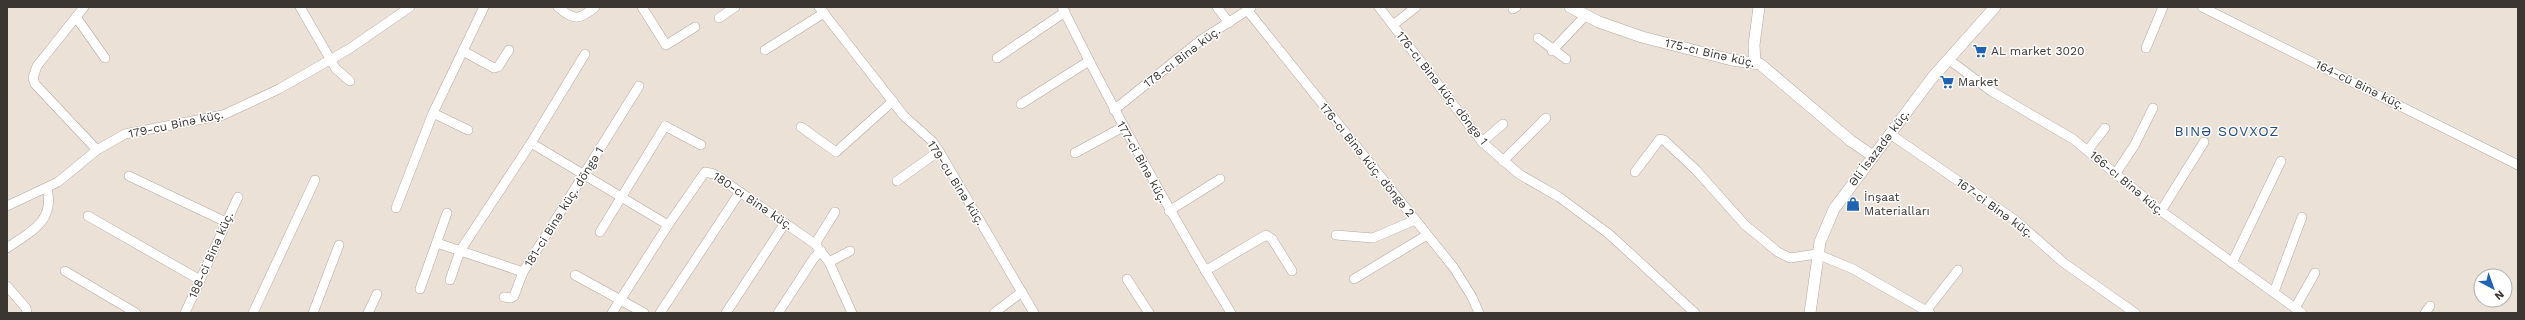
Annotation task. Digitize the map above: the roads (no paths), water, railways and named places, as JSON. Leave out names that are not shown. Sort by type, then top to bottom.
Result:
[{"type":"street","points":[[84,7],[37,66],[33,78],[35,84],[97,150]]},
{"type":"street","points":[[300,7],[336,69],[350,81]]},
{"type":"street","name":"179-cu Binə küç.","points":[[7,206],[47,188],[68,174],[97,150],[125,134],[232,112],[331,60],[410,7]]},
{"type":"street","points":[[396,208],[433,113],[484,7]]},
{"type":"street","points":[[558,7],[573,18],[580,18],[595,7]]},
{"type":"street","points":[[642,7],[666,45],[695,27]]},
{"type":"street","points":[[719,18],[735,7]]},
{"type":"street","points":[[1216,7],[1229,23]]},
{"type":"street","name":"176-cı Binə küç. döngə 1","points":[[1379,7],[1482,142],[1519,174],[1559,197],[1590,219],[1695,313]]},
{"type":"street","points":[[1394,25],[1416,7]]},
{"type":"street","name":"175-cı Binə küç.","points":[[1570,7],[1586,16],[1642,37],[1732,60],[1755,62],[1766,68],[1851,141],[1873,156]]},
{"type":"street","points":[[1755,62],[1754,45],[1759,7]]},
{"type":"street","name":"Əli İsazadə küç.","points":[[1810,313],[1818,254],[1830,216],[1873,156],[1948,59],[1995,7]]},
{"type":"street","points":[[2146,48],[2163,7]]},
{"type":"street","name":"164-cü Binə küç.","points":[[2202,7],[2518,165]]},
{"type":"street","name":"178-cı Binə küç.","points":[[1114,110],[1201,40],[1250,9]]},
{"type":"street","name":"176-cı Binə küç. döngə 2","points":[[1250,9],[1454,268],[1472,297],[1479,313]]},
{"type":"street","points":[[765,50],[821,10]]},
{"type":"street","name":"179-cu Binə küç.","points":[[821,10],[908,120],[929,138],[939,151],[1034,313]]},
{"type":"street","points":[[997,58],[1064,10]]},
{"type":"street","name":"177-ci Binə küç.","points":[[1064,10],[1114,110],[1169,211],[1231,313]]},
{"type":"street","points":[[1552,50],[1586,16]]},
{"type":"street","points":[[76,17],[105,58]]},
{"type":"street","points":[[1538,38],[1566,59]]},
{"type":"street","points":[[463,51],[494,68],[498,67],[509,50]]},
{"type":"street","points":[[450,280],[460,251],[531,143],[585,54]]},
{"type":"street","name":"166-cı Binə küç.","points":[[1948,59],[1991,91],[2052,125],[2088,150],[2161,211],[2299,310]]},
{"type":"street","points":[[1021,104],[1089,61]]},
{"type":"street","name":"181-ci Binə küç. döngə 1","points":[[437,243],[523,272],[639,86]]},
{"type":"street","points":[[801,127],[836,152],[893,101]]},
{"type":"street","points":[[2116,173],[2131,151],[2153,108]]},
{"type":"street","points":[[433,113],[468,130]]},
{"type":"street","points":[[1503,161],[1546,118]]},
{"type":"street","points":[[1482,142],[1503,124]]},
{"type":"street","points":[[600,232],[665,126],[701,145]]},
{"type":"street","points":[[1075,153],[1123,127]]},
{"type":"street","points":[[2088,150],[2105,128]]},
{"type":"street","name":"167-ci Binə küç.","points":[[1890,134],[2015,220],[2064,262],[2135,313]]},
{"type":"street","points":[[1635,172],[1655,143],[1660,139],[1696,170],[1745,224],[1778,252],[1790,258],[1818,254],[1853,269],[1928,312],[1958,270]]},
{"type":"street","points":[[2161,211],[2204,142]]},
{"type":"street","points":[[531,143],[668,225]]},
{"type":"street","points":[[897,181],[939,151]]},
{"type":"street","points":[[2232,263],[2281,161]]},
{"type":"street","name":"180-cı Binə küç.","points":[[612,313],[668,225],[705,172],[714,174],[818,247],[829,262],[852,313]]},
{"type":"street","points":[[129,176],[226,222]]},
{"type":"street","points":[[1169,211],[1220,179]]},
{"type":"street","points":[[254,313],[315,180]]},
{"type":"street","points":[[7,248],[32,230],[47,214],[50,201],[47,188]]},
{"type":"street","points":[[660,313],[740,192]]},
{"type":"street","name":"188-ci Binə küç.","points":[[185,313],[238,197]]},
{"type":"street","points":[[778,313],[814,258],[835,212]]},
{"type":"street","points":[[420,289],[448,213]]},
{"type":"street","points":[[88,216],[200,280]]},
{"type":"street","points":[[2274,292],[2302,217]]},
{"type":"street","points":[[1336,235],[1373,238],[1415,220]]},
{"type":"street","points":[[726,313],[785,223]]},
{"type":"street","points":[[1205,271],[1266,235],[1272,239],[1292,271]]},
{"type":"street","points":[[1354,279],[1427,235]]},
{"type":"street","points":[[312,313],[339,245]]},
{"type":"street","points":[[829,262],[850,251]]},
{"type":"street","points":[[66,271],[136,313]]},
{"type":"street","points":[[504,297],[511,298],[514,296],[523,272]]},
{"type":"street","points":[[2299,310],[2315,273]]},
{"type":"street","points":[[575,275],[644,313]]},
{"type":"street","points":[[1127,279],[1149,313]]},
{"type":"street","points":[[7,286],[28,313]]},
{"type":"street","points":[[994,313],[1022,292]]},
{"type":"street","points":[[368,313],[377,294]]},
{"type":"place","name":"AL market 3020","points":[[1980,51]]},
{"type":"place","name":"Market","points":[[1947,82]]},
{"type":"place","name":"İnşaat Materialları","points":[[1853,204]]},
{"type":"district","name":"BINƏ SOVXOZ","points":[[2227,131]]}]
